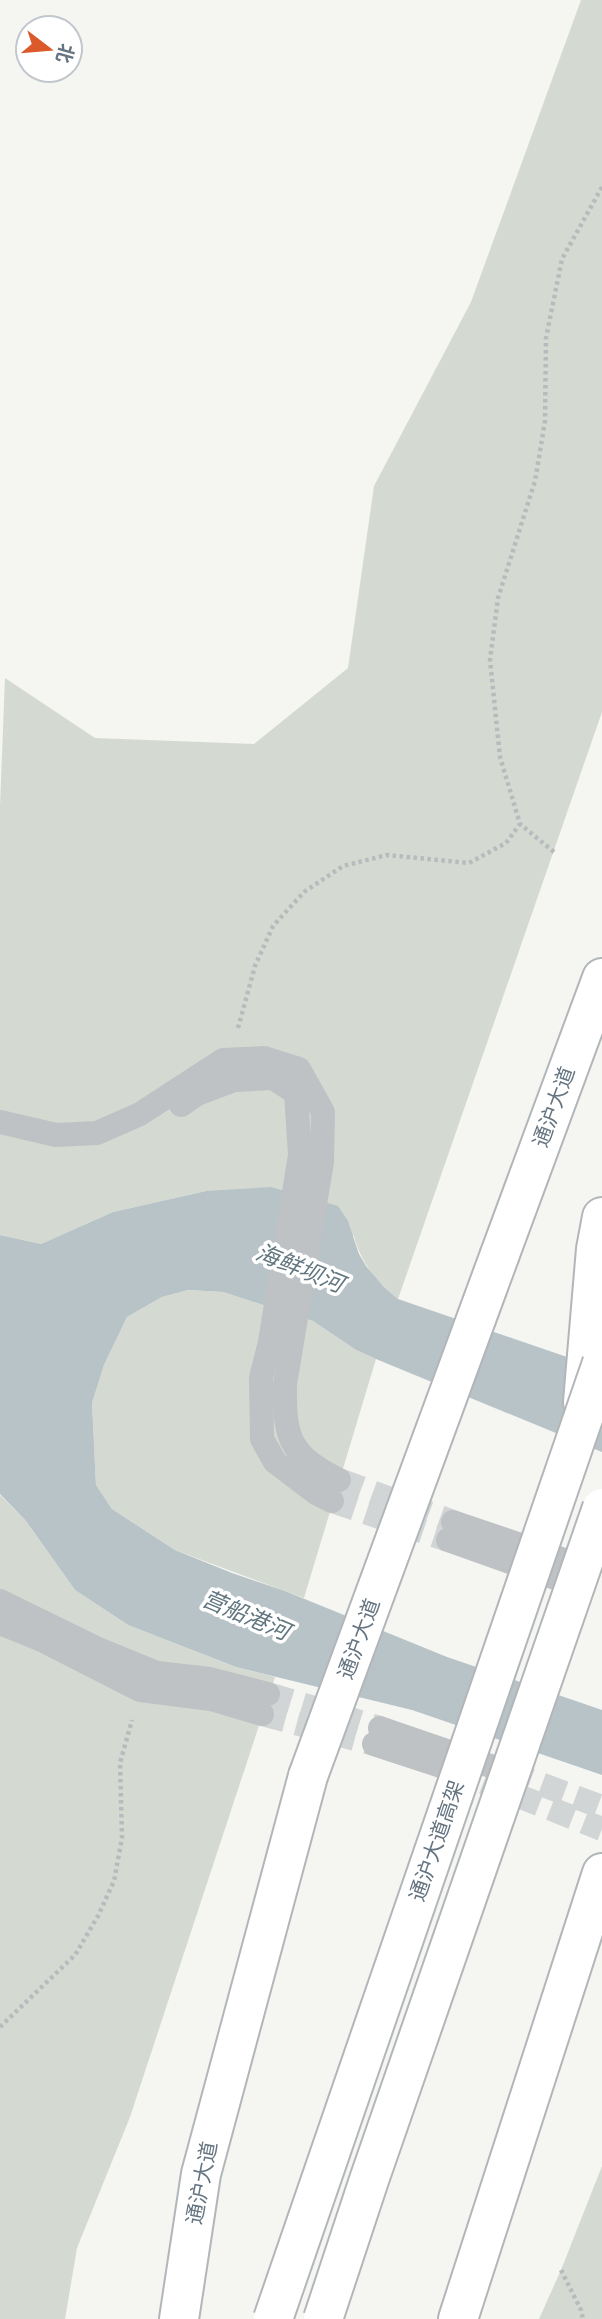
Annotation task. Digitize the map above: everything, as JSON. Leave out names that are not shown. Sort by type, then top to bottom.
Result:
[{"type":"main road","name":"通沪大道","points":[[179,2319],[201,2174],[309,1776],[602,978]]},
{"type":"main road","points":[[581,1421],[596,1249],[602,1217]]},
{"type":"main road","name":"通沪大道高架","points":[[273,2319],[602,1363]]},
{"type":"main road","points":[[323,2319],[602,1508]]},
{"type":"main road","points":[[458,2319],[601,1875]]},
{"type":"street","points":[[0,1122],[56,1135],[97,1133],[141,1114],[223,1060],[264,1058],[299,1069],[323,1112],[311,1159],[281,1345],[261,1378],[262,1439],[275,1462],[291,1476],[335,1491]]},
{"type":"street","points":[[0,1138],[60,1149],[100,1146],[154,1124],[197,1094],[234,1080],[273,1078],[296,1093],[311,1159]]},
{"type":"street","points":[[451,1531],[576,1574]]},
{"type":"street","points":[[0,1601],[96,1648],[157,1673],[210,1679],[265,1704],[140,1690],[56,1647],[0,1623]]},
{"type":"street","points":[[450,1769],[377,1736],[508,1772]]},
{"type":"path","points":[[554,852],[520,824],[500,757],[490,660],[498,598],[535,481],[545,421],[546,338],[562,259],[602,187]]},
{"type":"path","points":[[231,1060],[255,966],[273,926],[304,892],[343,866],[387,855],[469,863],[506,843],[520,824]]},
{"type":"path","points":[[0,2027],[75,1955],[98,1916],[114,1881],[122,1838],[120,1763],[140,1690]]},
{"type":"path","points":[[561,2270],[581,2309],[583,2319]]},
{"type":"shaded area","points":[[581,0],[602,0],[602,712],[398,1299],[370,1271],[354,1236],[206,1191],[113,1212],[41,1244],[0,1235],[0,806],[5,678],[95,738],[254,744],[348,668],[374,486],[471,302]]},
{"type":"shaded area","points":[[188,1290],[223,1292],[313,1321],[356,1350],[376,1359],[304,1598],[175,1550],[112,1509],[96,1485],[92,1403],[104,1365],[127,1317],[162,1297]]},
{"type":"shaded area","points":[[0,1495],[26,1521],[75,1590],[128,1625],[236,1667],[275,1677],[130,2117],[77,2248],[65,2319],[0,2319]]},
{"type":"shaded area","points":[[602,2166],[602,2319],[539,2319],[561,2270]]},
{"type":"water","points":[[271,1187],[338,1206],[348,1221],[366,1266],[398,1299],[602,1369],[602,1452],[356,1350],[313,1321],[223,1292],[188,1290],[162,1297],[127,1317],[104,1365],[92,1403],[96,1485],[112,1509],[175,1550],[285,1591],[447,1657],[602,1710],[602,1775],[412,1710],[236,1667],[128,1625],[75,1590],[26,1521],[0,1494],[0,1235],[41,1244],[113,1212],[206,1191]]},
{"type":"tunnel","points":[[339,1480],[453,1522]]},
{"type":"tunnel","points":[[332,1501],[448,1540]]},
{"type":"tunnel","points":[[572,1584],[602,1595]]},
{"type":"tunnel","points":[[268,1694],[380,1728]]},
{"type":"tunnel","points":[[262,1714],[374,1744]]},
{"type":"tunnel","points":[[450,1769],[602,1829]]},
{"type":"tunnel","points":[[508,1772],[602,1807]]},
{"type":"water label","name":"海鲜坝河","points":[[300,1268]]},
{"type":"water label","name":"营船港河","points":[[246,1615]]}]
